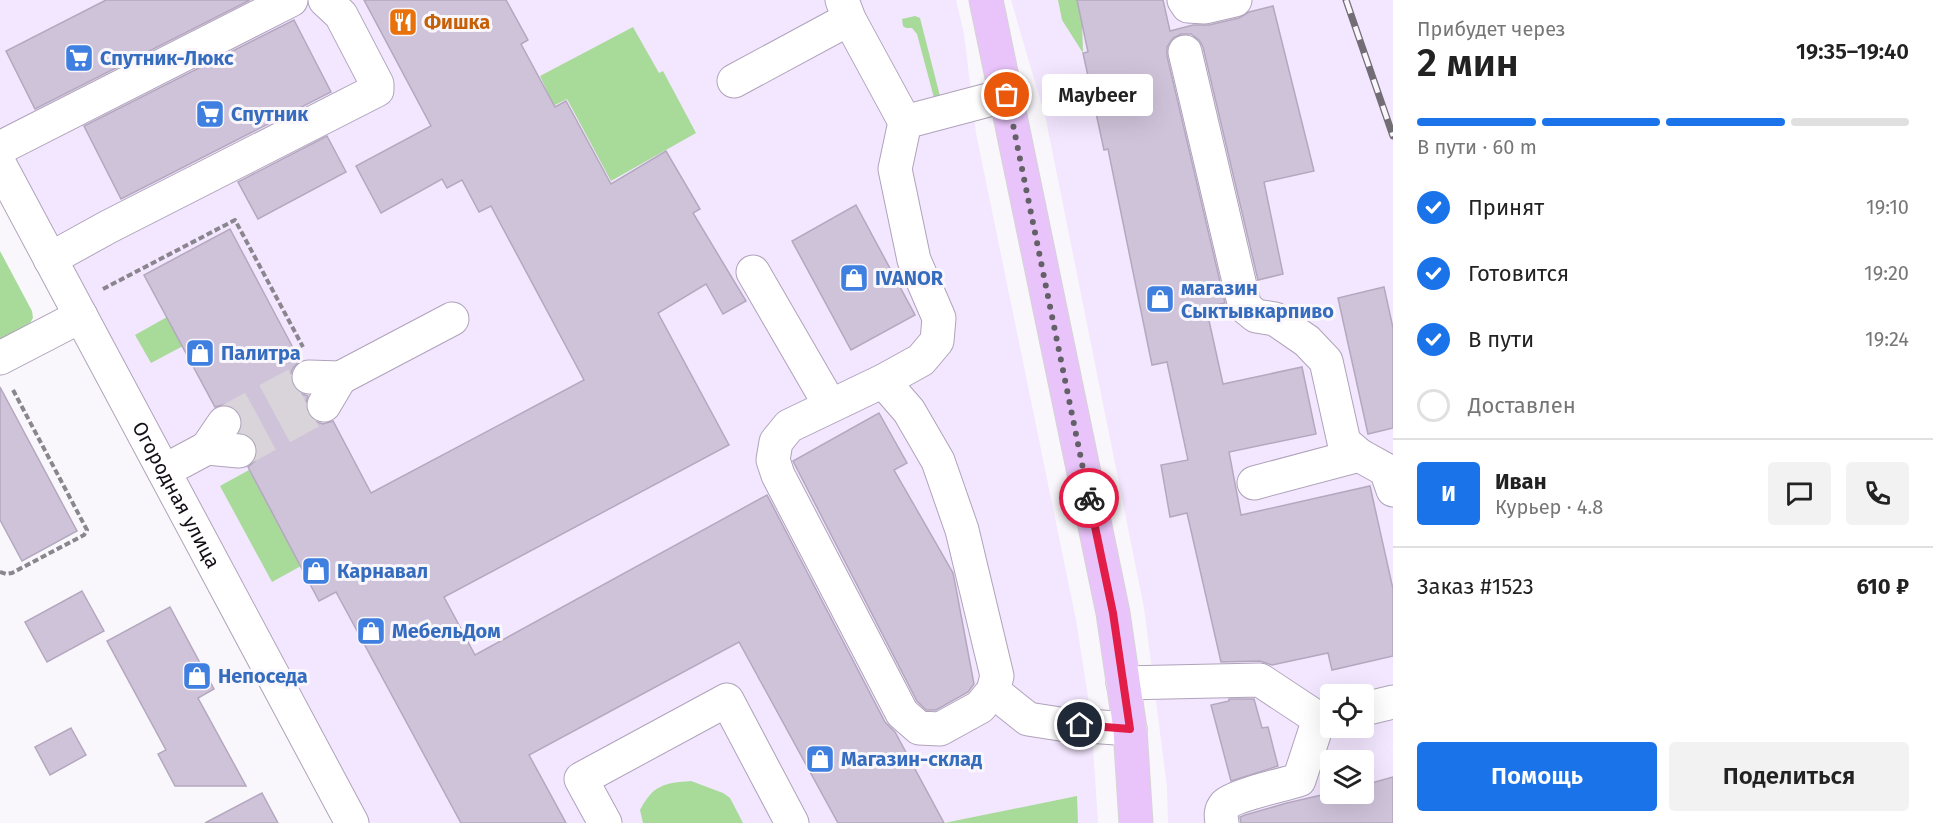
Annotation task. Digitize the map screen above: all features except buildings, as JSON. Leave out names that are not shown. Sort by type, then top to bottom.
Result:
[{"type":"main road","points":[[986,0],[1113,613],[1130,729],[1136,823]]},
{"type":"street","points":[[0,147],[291,0]]},
{"type":"street","points":[[50,259],[377,90],[377,84],[341,15],[325,0]]},
{"type":"street","points":[[1184,0],[1188,6],[1204,7],[1235,0]]},
{"type":"street","points":[[734,81],[846,9],[905,122],[895,169],[914,260],[939,318],[937,341],[921,360],[789,426],[776,442],[773,460],[778,475],[902,713],[919,728],[940,729],[980,707],[993,691],[997,676],[962,530],[938,461],[909,411],[883,381]]},
{"type":"street","points":[[1185,52],[1245,307],[1256,316],[1275,319],[1308,341],[1326,361],[1344,442],[1359,455],[1386,470],[1393,490]]},
{"type":"street","points":[[905,122],[1007,95]]},
{"type":"street","name":"Огородная улица","points":[[0,165],[50,259],[91,303],[164,471],[352,823]]},
{"type":"street","points":[[753,272],[830,405]]},
{"type":"street","points":[[4,369],[91,303]]},
{"type":"street","points":[[323,384],[452,319]]},
{"type":"street","points":[[164,471],[223,441]]},
{"type":"street","points":[[1254,483],[1359,455]]},
{"type":"street","points":[[1123,683],[1260,680],[1320,715]]},
{"type":"street","points":[[993,691],[1028,719],[1060,724],[1130,729]]},
{"type":"street","points":[[605,823],[581,779],[727,700],[792,823]]},
{"type":"street","points":[[1374,707],[1393,702]]},
{"type":"street","points":[[1222,823],[1221,812],[1226,803],[1239,797],[1299,780],[1320,730]]},
{"type":"path","points":[[91,303],[235,220],[323,384]]},
{"type":"path","points":[[0,572],[12,573],[84,535],[87,530],[4,369]]},
{"type":"shaded area","points":[[0,0],[956,0],[964,34],[976,133],[1076,620],[1091,716],[1098,823],[369,823],[0,134]]},
{"type":"shaded area","points":[[1011,0],[1393,0],[1393,823],[1168,823],[1167,787],[1144,608],[1046,120]]},
{"type":"green space","points":[[1058,0],[1077,0],[1082,22],[1083,53],[1062,20]]},
{"type":"green space","points":[[915,16],[920,18],[940,96],[934,98],[917,34],[912,28],[903,26],[902,19]]},
{"type":"green space","points":[[633,27],[659,73],[663,71],[696,133],[611,181],[567,99],[549,108],[542,96],[548,93],[540,76]]},
{"type":"green space","points":[[0,251],[32,311],[33,318],[30,323],[0,339]]},
{"type":"green space","points":[[167,317],[183,346],[151,363],[135,335]]},
{"type":"green space","points":[[249,470],[301,566],[272,582],[220,486]]},
{"type":"green space","points":[[691,781],[730,798],[743,823],[643,823],[640,810],[655,790],[666,784]]},
{"type":"green space","points":[[1077,796],[1078,823],[944,823]]},
{"type":"tunnel","points":[[224,423],[309,377]]},
{"type":"tunnel","points":[[239,451],[324,405]]},
{"type":"railway","points":[[1346,0],[1393,136]]},
{"type":"way so far","points":[[1007,95],[1089,498]]},
{"type":"place","name":"Фишка","points":[[403,22]]},
{"type":"place","name":"Спутник-Люкс","points":[[79,58]]},
{"type":"place","name":"Maybeer","points":[[1007,95]]},
{"type":"place","name":"Спутник","points":[[210,114]]},
{"type":"place","name":"IVANOR","points":[[854,278]]},
{"type":"place","name":"магазин Сыктывкарпиво","points":[[1160,299]]},
{"type":"place","name":"Палитра","points":[[200,353]]},
{"type":"place","name":"Карнавал","points":[[316,571]]},
{"type":"place","name":"МебельДом","points":[[371,631]]},
{"type":"place","name":"Непоседа","points":[[197,676]]},
{"type":"place","name":"Магазин-склад","points":[[820,759]]},
{"type":"route","points":[[1080,725],[1130,729],[1113,613],[1089,498]]}]
